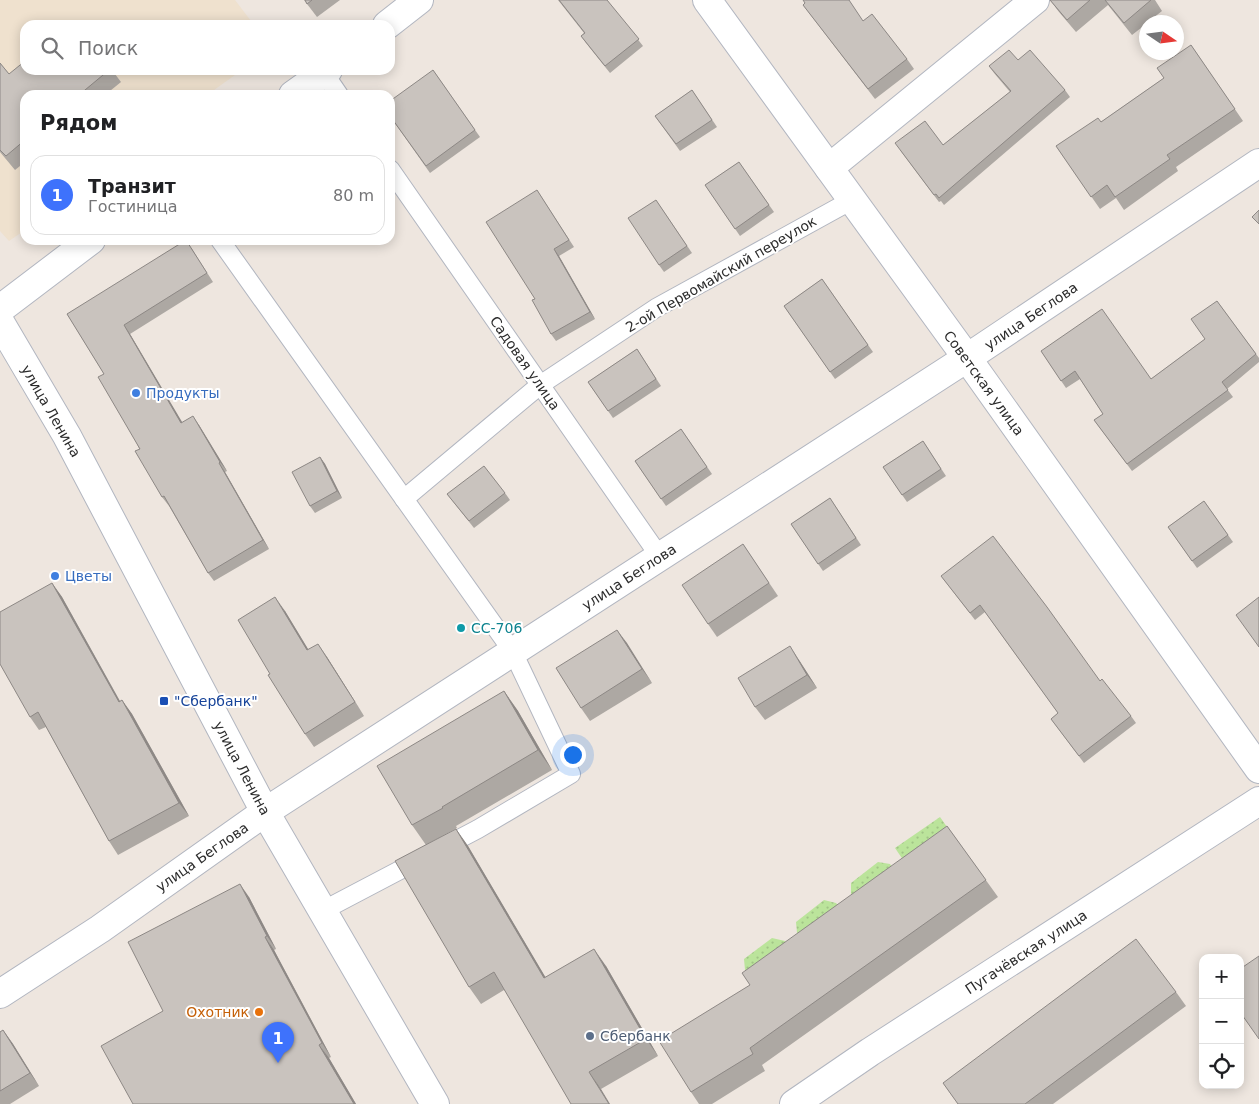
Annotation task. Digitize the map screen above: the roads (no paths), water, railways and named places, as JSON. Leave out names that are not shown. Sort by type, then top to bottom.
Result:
[{"type":"street","points":[[393,20],[419,0]]},
{"type":"street","name":"Советская улица","points":[[707,0],[967,358],[1259,769]]},
{"type":"street","points":[[829,168],[1035,0]]},
{"type":"street","points":[[305,90],[330,79]]},
{"type":"street","name":"улица Беглова","points":[[0,994],[100,929],[266,812],[967,358],[1259,163]]},
{"type":"street","points":[[0,309],[84,245]]},
{"type":"street","name":"улица Ленина","points":[[0,322],[67,436],[266,812],[435,1104]]},
{"type":"street","name":"Пугачёвская улица","points":[[794,1104],[870,1052],[1259,801]]},
{"type":"lane","name":"Садовая улица","points":[[395,176],[660,557]]},
{"type":"lane","name":"2-ой Первомайский переулок","points":[[404,500],[540,385],[656,308],[852,200]]},
{"type":"lane","points":[[224,245],[513,652],[571,774],[478,829],[322,911]]},
{"type":"place","name":"Продукты","points":[[136,393]]},
{"type":"place","name":"Цветы","points":[[55,576]]},
{"type":"place","name":"СС-706","points":[[461,628]]},
{"type":"place","name":"\"Сбербанк\"","points":[[164,701]]},
{"type":"place","name":"Охотник","points":[[259,1012]]},
{"type":"place","name":"Сбербанк","points":[[590,1036]]},
{"type":"place","name":"Транзит","points":[[278,1063]]}]
